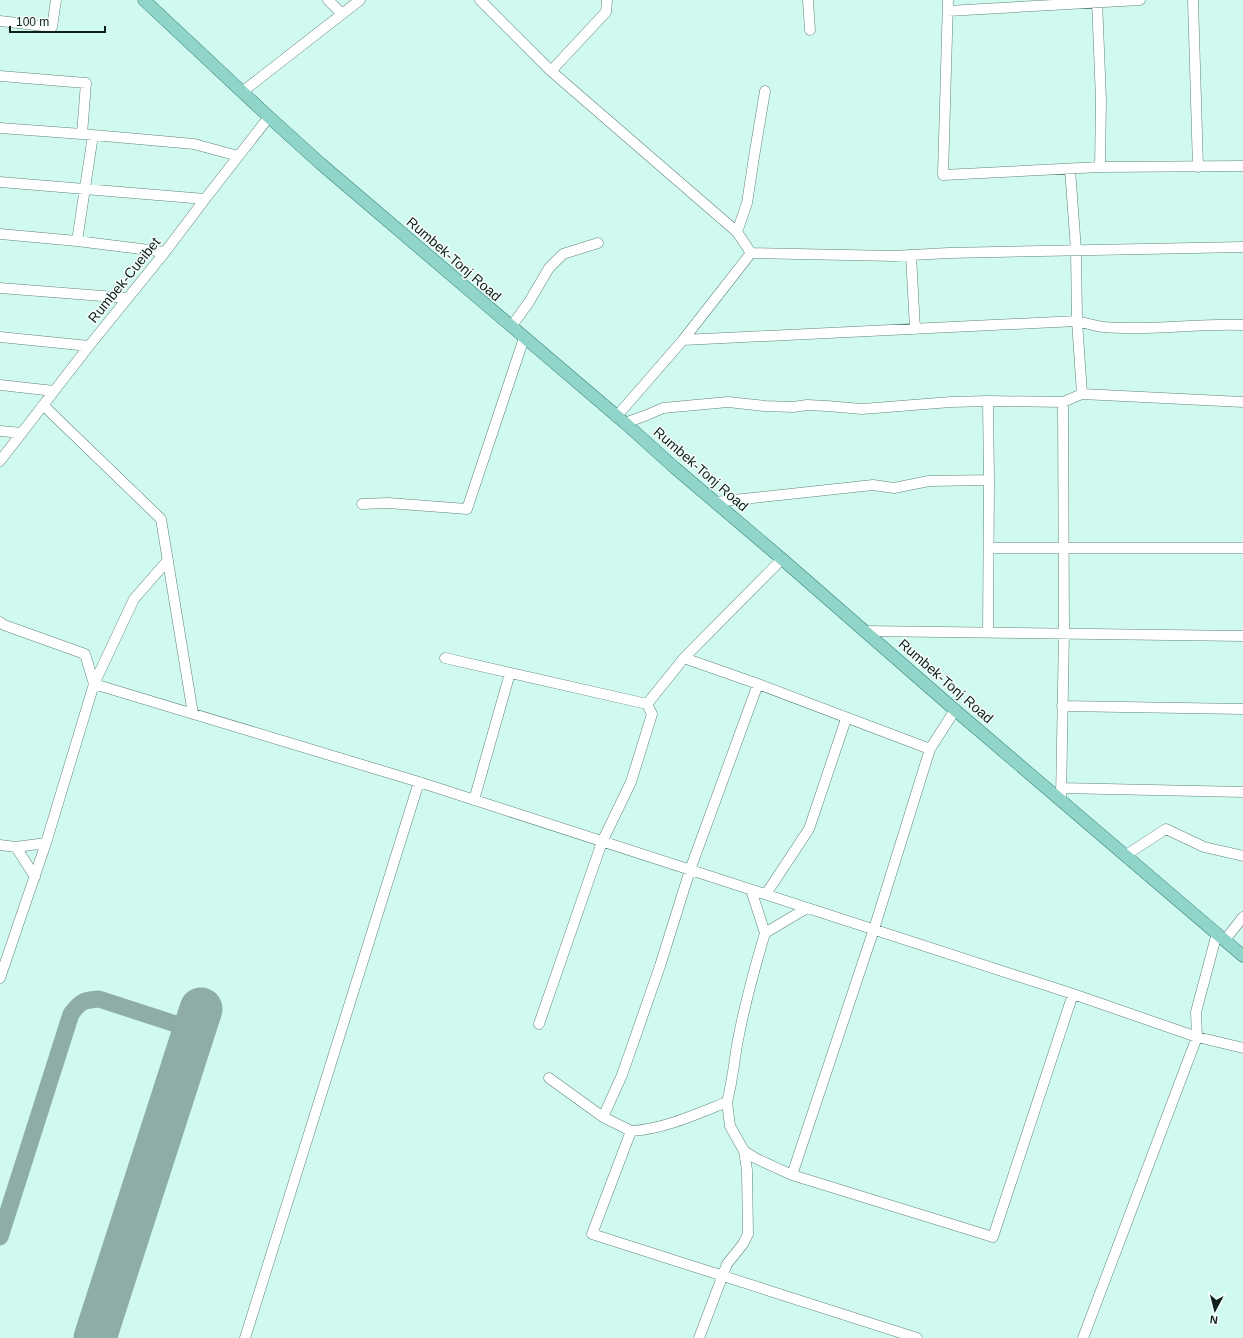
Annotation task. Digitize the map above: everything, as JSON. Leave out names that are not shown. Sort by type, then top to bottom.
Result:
[{"type":"main road","name":"Rumbek-Tonj Road","points":[[144,0],[321,164],[621,420],[955,710],[1061,794],[1126,856],[1243,956]]},
{"type":"street","points":[[0,21],[52,27],[56,0]]},
{"type":"street","points":[[328,0],[342,14]]},
{"type":"street","points":[[242,92],[360,0]]},
{"type":"street","points":[[480,0],[551,71],[737,232],[751,253]]},
{"type":"street","points":[[551,71],[606,12],[607,0]]},
{"type":"street","points":[[808,0],[810,30]]},
{"type":"street","points":[[948,0],[943,175],[1100,167],[1243,166]]},
{"type":"street","points":[[948,11],[1097,1],[1140,0]]},
{"type":"street","points":[[1193,0],[1198,167]]},
{"type":"street","points":[[1097,1],[1101,100],[1100,167]]},
{"type":"street","points":[[0,76],[86,83],[82,134]]},
{"type":"street","points":[[737,232],[747,203],[765,92]]},
{"type":"street","name":"Rumbek-Cueibet","points":[[0,461],[89,346],[165,252],[204,199],[269,117]]},
{"type":"street","points":[[0,128],[194,144],[238,156]]},
{"type":"street","points":[[77,241],[93,135]]},
{"type":"street","points":[[1070,169],[1076,250],[1077,321],[1082,394]]},
{"type":"street","points":[[0,182],[204,199]]},
{"type":"street","points":[[0,234],[77,241],[165,252]]},
{"type":"street","points":[[511,327],[529,302],[549,268],[563,254],[598,244]]},
{"type":"street","points":[[751,253],[894,256],[948,253],[1243,247]]},
{"type":"street","points":[[621,420],[751,253]]},
{"type":"street","points":[[911,255],[915,329]]},
{"type":"street","points":[[0,288],[128,298]]},
{"type":"street","points":[[683,340],[1077,321],[1102,327],[1142,329],[1243,325]]},
{"type":"street","points":[[0,337],[89,346]]},
{"type":"street","points":[[362,504],[388,503],[467,509],[524,338]]},
{"type":"street","points":[[0,385],[54,391]]},
{"type":"street","points":[[621,420],[647,415],[663,408],[728,402],[764,406],[793,407],[807,405],[862,409],[951,402],[1063,402],[1082,394],[1243,402]]},
{"type":"street","points":[[988,401],[988,632]]},
{"type":"street","points":[[1063,402],[1064,632],[1061,794],[1243,792]]},
{"type":"street","points":[[43,405],[161,519],[193,714]]},
{"type":"street","points":[[0,431],[22,433]]},
{"type":"street","points":[[715,502],[873,485],[894,488],[929,481],[989,480]]},
{"type":"street","points":[[989,548],[1243,548]]},
{"type":"street","points":[[646,704],[684,658],[782,559]]},
{"type":"street","points":[[0,978],[46,843],[94,684],[134,599],[168,560]]},
{"type":"street","points":[[0,622],[4,625],[85,654],[94,684]]},
{"type":"street","points":[[865,631],[1064,632],[1243,636]]},
{"type":"street","points":[[445,658],[646,704],[652,714],[631,782],[602,842],[539,1024]]},
{"type":"street","points":[[684,658],[758,684],[930,749]]},
{"type":"street","points":[[474,800],[510,673]]},
{"type":"street","points":[[94,684],[420,782],[1073,994],[1197,1037],[1243,1048]]},
{"type":"street","points":[[603,1117],[622,1075],[660,966],[690,870],[758,684]]},
{"type":"street","points":[[1062,706],[1243,709]]},
{"type":"street","points":[[792,1175],[874,929],[930,749],[955,710]]},
{"type":"street","points":[[766,894],[809,829],[846,718]]},
{"type":"street","points":[[245,1338],[420,782]]},
{"type":"street","points":[[1126,856],[1166,829],[1204,847],[1243,856]]},
{"type":"street","points":[[0,845],[16,846],[46,843]]},
{"type":"street","points":[[16,846],[35,877]]},
{"type":"street","points":[[699,1338],[727,1264],[743,1244],[748,1234],[747,1170],[744,1151],[730,1126],[727,1102],[733,1078],[737,1045],[755,964],[765,933],[751,890]]},
{"type":"street","points":[[765,933],[807,908]]},
{"type":"street","points":[[1083,1338],[1197,1037],[1196,1012],[1221,937],[1243,917]]},
{"type":"street","points":[[744,1151],[755,1158],[792,1175],[993,1237],[1073,994]]},
{"type":"street","points":[[549,1078],[603,1117],[631,1131],[643,1130],[685,1118],[727,1102]]},
{"type":"street","points":[[631,1131],[592,1234],[917,1338]]},
{"type":"taxiway","points":[[0,1237],[71,1014],[77,1007],[82,1002],[99,999],[194,1030]]},
{"type":"runway","points":[[95,1338],[201,1009]]}]
